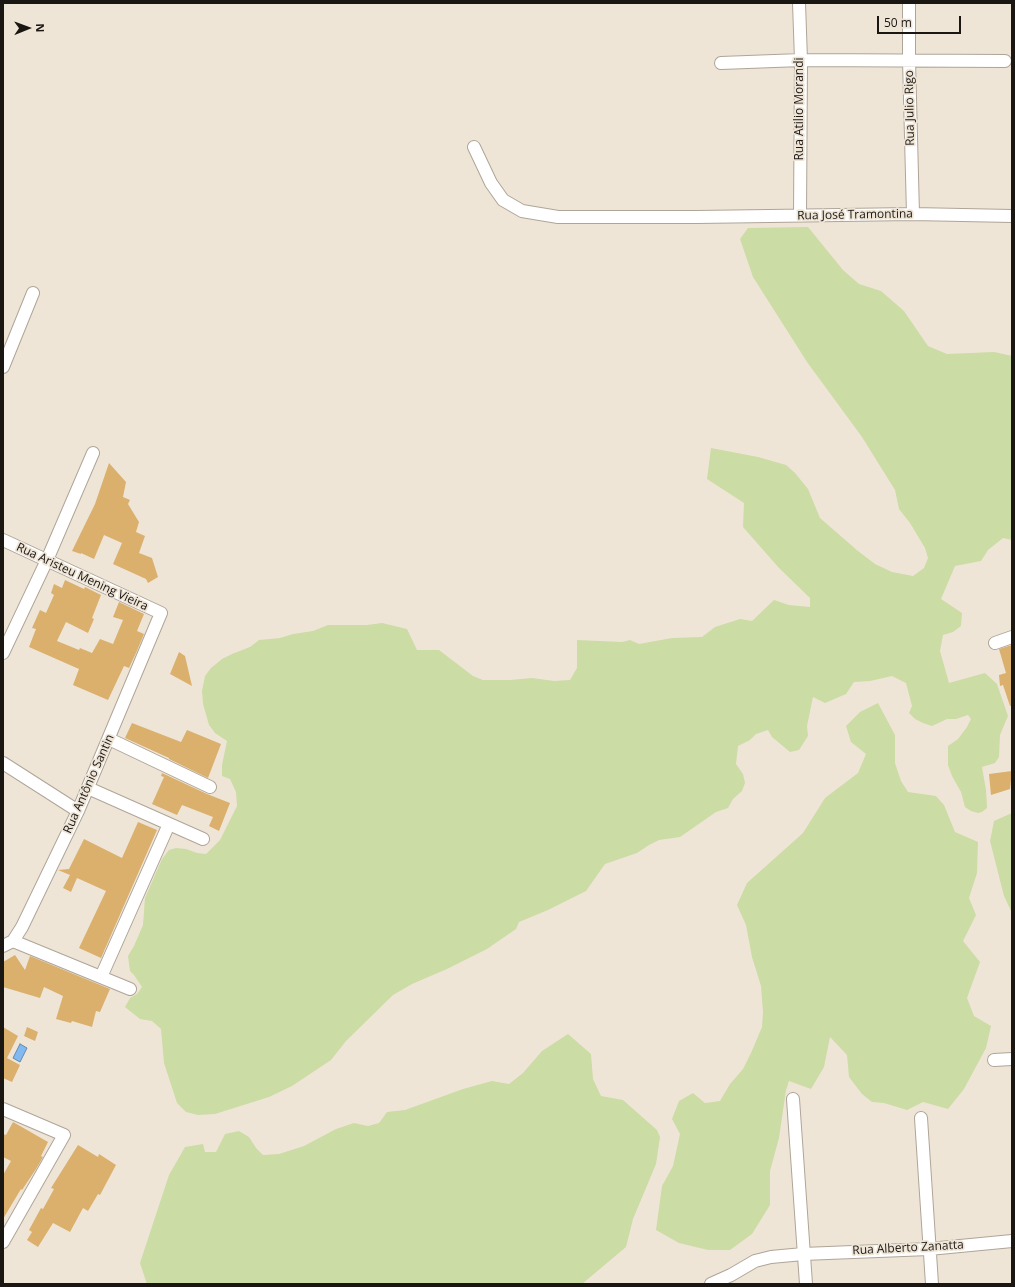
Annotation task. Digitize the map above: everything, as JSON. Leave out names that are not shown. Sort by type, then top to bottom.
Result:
[{"type":"street","name":"Rua Atilio Morandi","points":[[799,3],[800,215]]},
{"type":"street","name":"Rua Julio Rigo","points":[[909,3],[913,214]]},
{"type":"street","points":[[721,62],[800,60],[1005,61]]},
{"type":"street","name":"Rua José Tramontina","points":[[474,147],[491,183],[503,200],[522,210],[558,217],[697,218],[913,214],[1012,216]]},
{"type":"street","points":[[3,368],[33,293]]},
{"type":"street","points":[[3,653],[47,560],[93,453]]},
{"type":"street","name":"Rua Aristeu Mening Vieira","points":[[3,540],[161,613]]},
{"type":"street","name":"Rua Antônio Santin","points":[[8,944],[22,927],[78,811],[161,613]]},
{"type":"street","points":[[995,643],[1012,638]]},
{"type":"street","points":[[109,739],[210,787]]},
{"type":"street","points":[[3,763],[78,811]]},
{"type":"street","points":[[88,788],[203,839]]},
{"type":"street","points":[[101,977],[168,824]]},
{"type":"street","points":[[8,944],[101,977],[130,989]]},
{"type":"street","points":[[994,1060],[1012,1059]]},
{"type":"street","points":[[793,1099],[806,1284]]},
{"type":"street","points":[[3,1109],[64,1135],[3,1242]]},
{"type":"street","points":[[921,1118],[932,1284]]},
{"type":"street","name":"Rua Alberto Zanatta","points":[[711,1284],[731,1276],[755,1261],[771,1257],[803,1254],[929,1249],[1012,1241]]},
{"type":"green space","points":[[808,227],[843,270],[859,284],[881,291],[904,311],[928,346],[947,354],[994,352],[1012,356],[1012,540],[1003,538],[988,550],[981,561],[955,566],[941,599],[962,613],[961,626],[953,632],[943,635],[940,651],[949,683],[985,673],[997,684],[1008,716],[1000,735],[999,757],[995,763],[982,767],[987,808],[978,813],[965,807],[961,792],[948,765],[948,746],[958,739],[967,727],[971,719],[968,715],[956,719],[947,719],[932,726],[915,719],[909,713],[912,706],[906,683],[892,676],[870,681],[854,682],[846,694],[825,703],[813,697],[807,726],[808,736],[799,750],[790,752],[772,737],[768,730],[756,734],[750,740],[738,746],[736,764],[743,774],[745,783],[742,791],[733,799],[728,808],[716,812],[680,837],[659,840],[637,853],[605,864],[586,891],[548,910],[519,922],[516,929],[487,949],[447,969],[412,984],[393,995],[346,1041],[331,1060],[292,1086],[269,1097],[215,1114],[198,1115],[186,1112],[177,1103],[164,1063],[161,1029],[152,1021],[140,1019],[125,1007],[130,998],[137,994],[142,987],[130,971],[128,956],[143,925],[145,898],[162,859],[169,850],[176,848],[206,854],[220,840],[237,806],[236,792],[230,779],[222,776],[222,765],[227,741],[215,733],[209,725],[203,704],[202,691],[205,676],[211,668],[222,659],[250,647],[259,640],[280,638],[293,634],[313,631],[328,625],[367,625],[382,623],[407,629],[417,650],[439,650],[473,676],[483,680],[532,678],[554,681],[570,680],[577,668],[577,640],[622,642],[630,640],[639,644],[672,638],[702,637],[715,627],[740,619],[752,621],[774,600],[789,605],[810,607],[810,598],[779,568],[743,527],[744,503],[707,479],[711,448],[758,457],[786,465],[795,473],[808,489],[820,518],[875,564],[892,572],[913,576],[924,568],[928,558],[925,548],[910,523],[899,509],[895,490],[862,437],[807,362],[753,277],[740,239],[748,228]]},
{"type":"green space","points":[[878,703],[895,735],[895,763],[901,781],[908,792],[936,796],[944,805],[955,832],[978,842],[977,873],[969,898],[976,915],[963,941],[980,962],[967,998],[974,1016],[991,1026],[986,1048],[964,1089],[948,1109],[923,1102],[907,1110],[884,1103],[872,1102],[862,1094],[849,1077],[847,1055],[830,1037],[824,1067],[811,1089],[789,1081],[786,1090],[779,1138],[770,1171],[770,1205],[752,1234],[730,1250],[708,1250],[679,1243],[656,1230],[662,1186],[673,1166],[680,1134],[672,1119],[679,1101],[693,1093],[705,1103],[720,1101],[730,1084],[743,1069],[762,1027],[763,1012],[761,986],[752,957],[746,925],[737,905],[747,883],[803,833],[825,798],[858,773],[866,754],[851,742],[846,726],[860,712]]},
{"type":"green space","points":[[1012,813],[1012,913],[1004,896],[990,841],[994,821]]},
{"type":"green space","points":[[568,1034],[591,1054],[593,1079],[601,1096],[623,1100],[657,1130],[660,1137],[656,1164],[633,1219],[626,1247],[582,1284],[147,1284],[140,1263],[169,1175],[185,1147],[203,1144],[205,1152],[216,1152],[225,1134],[239,1131],[249,1137],[256,1148],[263,1155],[279,1154],[304,1146],[336,1129],[354,1123],[368,1126],[379,1123],[387,1112],[405,1110],[463,1089],[492,1081],[509,1084],[523,1073],[542,1051]]},
{"type":"water","points":[[20,1044],[27,1048],[20,1062],[13,1058]]},
{"type":"building","points":[[109,463],[126,482],[123,497],[130,500],[128,504],[139,522],[136,532],[145,536],[139,553],[152,558],[158,577],[148,583],[146,579],[113,564],[122,543],[104,535],[94,559],[72,551],[95,504]]},
{"type":"building","points":[[65,580],[84,589],[85,587],[101,595],[88,633],[66,622],[57,641],[79,650],[80,648],[92,653],[100,639],[113,644],[123,620],[113,617],[119,602],[144,614],[137,631],[144,634],[129,668],[124,666],[108,700],[73,685],[79,669],[29,647],[36,629],[32,628],[40,610],[46,613],[54,595],[51,593],[54,584],[62,588]]},
{"type":"building","points":[[1012,645],[1012,706],[1010,706],[1003,685],[1000,686],[999,675],[1006,673],[999,649]]},
{"type":"building","points":[[179,652],[185,656],[192,686],[170,674]]},
{"type":"building","points":[[132,723],[181,742],[187,730],[221,744],[208,778],[125,738]]},
{"type":"building","points":[[1012,771],[1010,789],[991,795],[989,774]]},
{"type":"building","points":[[162,773],[230,803],[219,831],[209,826],[213,817],[182,805],[177,815],[152,804],[164,777],[161,776]]},
{"type":"building","points":[[138,822],[157,830],[101,958],[79,948],[106,891],[77,878],[71,892],[63,888],[70,875],[58,870],[69,869],[84,839],[122,858]]},
{"type":"building","points":[[15,955],[25,970],[30,956],[110,989],[100,1012],[96,1011],[92,1027],[72,1021],[71,1023],[56,1019],[63,996],[44,987],[40,998],[3,987],[3,962]]},
{"type":"building","points":[[3,1027],[18,1036],[7,1058],[20,1065],[12,1082],[3,1078]]},
{"type":"building","points":[[27,1027],[38,1032],[35,1041],[24,1036]]},
{"type":"building","points":[[13,1122],[48,1142],[41,1156],[43,1157],[36,1169],[22,1190],[21,1189],[3,1219],[3,1175],[11,1161],[3,1157],[3,1134],[6,1135]]},
{"type":"building","points":[[78,1145],[98,1157],[99,1154],[116,1165],[100,1195],[98,1194],[88,1211],[83,1208],[70,1232],[53,1223],[38,1247],[27,1240],[32,1232],[29,1230],[41,1208],[43,1209],[54,1189],[51,1188]]}]
